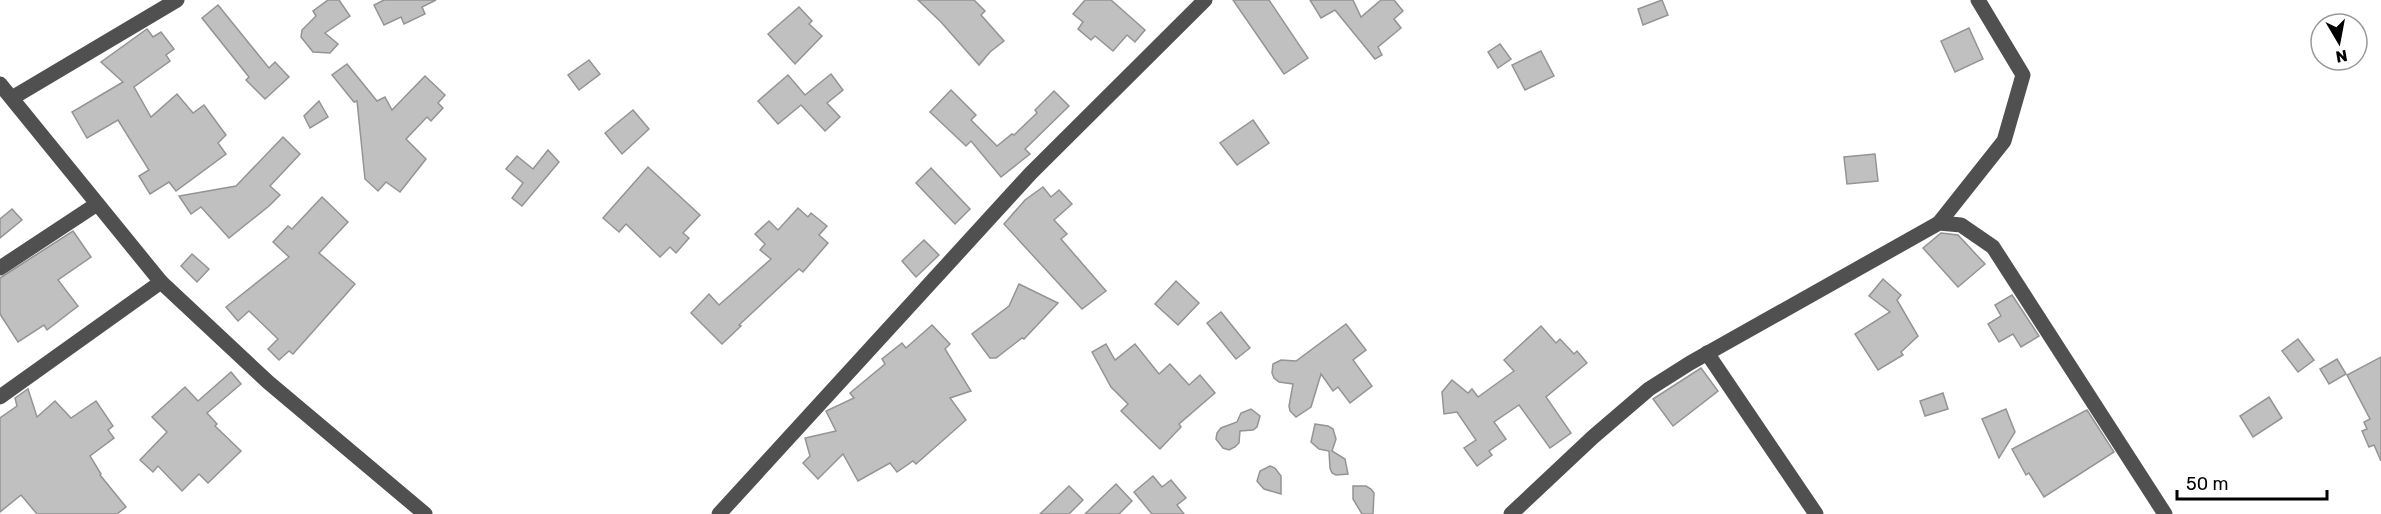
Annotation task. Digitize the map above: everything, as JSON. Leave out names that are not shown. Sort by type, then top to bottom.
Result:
[{"type":"street","points":[[12,98],[177,0]]},
{"type":"street","points":[[719,514],[1031,173],[1204,0]]},
{"type":"street","points":[[1511,514],[1648,389],[1707,353],[1939,223],[2004,141],[2023,75],[1978,0]]},
{"type":"street","points":[[0,84],[161,282],[268,382],[425,514]]},
{"type":"street","points":[[0,268],[97,204]]},
{"type":"street","points":[[1939,223],[1961,225],[1993,247],[2165,514]]},
{"type":"street","points":[[0,397],[161,282]]},
{"type":"street","points":[[1707,353],[1816,514]]},
{"type":"building","points":[[328,0],[339,0],[350,16],[325,33],[338,44],[330,53],[313,52],[301,37],[302,30],[316,16],[313,11]]},
{"type":"building","points":[[384,0],[436,0],[422,7],[425,14],[404,24],[401,17],[384,25],[374,5]]},
{"type":"building","points":[[918,0],[974,0],[985,11],[981,15],[1004,41],[979,65]]},
{"type":"building","points":[[1085,0],[1111,0],[1145,30],[1135,42],[1127,35],[1113,51],[1095,36],[1091,40],[1078,29],[1083,22],[1073,14]]},
{"type":"building","points":[[1233,0],[1269,0],[1308,58],[1284,74]]},
{"type":"building","points":[[1310,0],[1353,0],[1361,17],[1381,0],[1394,0],[1403,11],[1394,19],[1401,28],[1378,47],[1382,55],[1375,59],[1335,10],[1321,18]]},
{"type":"building","points":[[1662,0],[1668,15],[1643,25],[1638,9]]},
{"type":"building","points":[[218,5],[269,68],[275,62],[289,77],[265,99],[246,80],[249,77],[202,18]]},
{"type":"building","points":[[799,7],[812,21],[809,24],[822,36],[795,64],[768,34]]},
{"type":"building","points":[[1969,28],[1983,59],[1955,72],[1941,41]]},
{"type":"building","points":[[147,29],[153,37],[161,32],[174,49],[166,55],[170,61],[134,87],[151,117],[177,94],[193,113],[204,105],[226,135],[218,143],[226,154],[176,191],[169,182],[150,194],[139,176],[149,170],[118,120],[87,138],[72,112],[123,82],[101,62]]},
{"type":"building","points":[[1500,44],[1511,59],[1498,68],[1488,52]]},
{"type":"building","points":[[1541,51],[1554,76],[1525,90],[1512,65]]},
{"type":"building","points":[[589,60],[600,74],[579,90],[568,75]]},
{"type":"building","points":[[347,64],[377,101],[385,97],[392,110],[425,76],[445,95],[438,103],[443,108],[431,121],[427,117],[406,139],[426,159],[400,192],[386,182],[378,191],[365,179],[357,101],[354,102],[332,75]]},
{"type":"building","points":[[831,74],[843,90],[827,103],[840,117],[825,131],[801,105],[778,124],[758,101],[788,75],[805,95]]},
{"type":"building","points":[[951,90],[976,115],[971,120],[997,146],[1012,134],[1014,135],[1037,113],[1035,110],[1054,91],[1069,106],[1025,149],[1030,154],[1001,177],[971,141],[966,146],[930,112]]},
{"type":"building","points":[[319,101],[328,117],[310,128],[304,116]]},
{"type":"building","points":[[633,110],[649,129],[622,154],[605,133]]},
{"type":"building","points":[[1253,120],[1269,143],[1237,165],[1220,143]]},
{"type":"building","points":[[283,137],[300,154],[270,186],[280,195],[269,206],[229,238],[201,207],[191,214],[179,196],[236,186]]},
{"type":"building","points":[[548,150],[559,162],[522,206],[512,198],[523,183],[506,169],[517,156],[533,169]]},
{"type":"building","points":[[1875,154],[1878,181],[1847,184],[1844,157]]},
{"type":"building","points":[[648,167],[700,215],[683,233],[689,238],[676,253],[670,247],[660,257],[626,224],[619,232],[603,218]]},
{"type":"building","points":[[931,168],[970,209],[955,224],[916,183]]},
{"type":"building","points":[[1043,187],[1051,197],[1059,190],[1072,204],[1054,220],[1067,234],[1061,239],[1106,291],[1082,309],[1004,224],[1025,200]]},
{"type":"building","points":[[322,197],[348,222],[319,253],[355,284],[293,354],[289,351],[279,360],[268,349],[278,339],[249,311],[238,321],[226,307],[289,257],[273,242],[288,226],[292,229]]},
{"type":"building","points":[[798,208],[808,217],[811,213],[827,226],[819,235],[828,243],[803,272],[799,269],[722,344],[691,313],[709,294],[719,305],[771,259],[760,250],[765,244],[755,234],[769,221],[778,230]]},
{"type":"building","points":[[12,209],[22,220],[0,238],[0,219]]},
{"type":"building","points":[[73,231],[91,257],[58,280],[78,306],[47,330],[44,325],[18,342],[0,314],[0,278]]},
{"type":"building","points":[[1941,233],[1958,235],[1985,264],[1958,287],[1923,248]]},
{"type":"building","points":[[924,240],[939,255],[916,277],[902,261]]},
{"type":"building","points":[[192,254],[209,269],[197,282],[181,266]]},
{"type":"building","points":[[1883,279],[1901,295],[1897,300],[1918,336],[1901,352],[1903,355],[1878,370],[1855,334],[1890,312],[1869,296]]},
{"type":"building","points":[[1176,281],[1199,303],[1178,325],[1155,304]]},
{"type":"building","points":[[1019,284],[1058,303],[1024,339],[1022,338],[996,358],[990,358],[972,334],[1009,306]]},
{"type":"building","points":[[2012,295],[2039,336],[2021,347],[2013,334],[1999,342],[1988,324],[2001,316],[1995,305]]},
{"type":"building","points":[[1221,312],[1250,348],[1236,359],[1207,323]]},
{"type":"building","points":[[1346,324],[1366,350],[1353,360],[1372,386],[1350,403],[1338,387],[1333,391],[1321,374],[1311,407],[1296,417],[1290,411],[1289,406],[1293,384],[1279,382],[1274,378],[1273,364],[1281,360],[1296,361]]},
{"type":"building","points":[[932,325],[950,344],[945,349],[971,391],[950,398],[966,420],[916,464],[913,461],[897,472],[890,463],[858,481],[843,454],[818,479],[803,463],[810,456],[805,438],[836,431],[826,411],[854,398],[850,393],[885,364],[882,359],[902,343],[906,348]]},
{"type":"building","points":[[1541,326],[1556,343],[1560,339],[1574,354],[1577,351],[1587,363],[1546,397],[1571,433],[1550,448],[1519,405],[1494,422],[1506,439],[1489,451],[1492,455],[1477,466],[1464,448],[1476,440],[1457,412],[1444,414],[1442,392],[1452,380],[1468,393],[1472,389],[1478,397],[1514,371],[1504,360]]},
{"type":"building","points":[[2298,339],[2314,360],[2298,372],[2282,351]]},
{"type":"building","points":[[1106,344],[1115,360],[1135,344],[1159,374],[1170,364],[1189,385],[1200,375],[1215,393],[1179,424],[1181,427],[1160,449],[1121,411],[1128,404],[1111,387],[1092,352]]},
{"type":"building","points":[[2381,357],[2381,461],[2374,445],[2369,447],[2362,431],[2367,429],[2364,422],[2370,419],[2347,375]]},
{"type":"building","points":[[2337,359],[2346,374],[2329,384],[2320,369]]},
{"type":"building","points":[[1701,368],[1718,391],[1673,426],[1653,399]]},
{"type":"building","points":[[231,372],[241,384],[207,413],[217,424],[215,426],[241,451],[208,483],[199,474],[182,491],[158,466],[153,472],[140,460],[167,432],[152,417],[185,387],[198,401]]},
{"type":"building","points":[[28,389],[37,417],[55,401],[71,418],[96,401],[113,426],[108,430],[114,438],[90,456],[100,475],[126,507],[117,514],[37,514],[21,495],[0,512],[0,418],[17,406],[15,398]]},
{"type":"building","points":[[1943,393],[1948,409],[1925,416],[1920,401]]},
{"type":"building","points":[[2269,397],[2282,418],[2253,437],[2240,416]]},
{"type":"building","points":[[1251,409],[1260,416],[1257,427],[1253,430],[1240,431],[1239,443],[1235,447],[1229,450],[1223,448],[1216,439],[1217,433],[1221,428],[1237,422],[1241,413]]},
{"type":"building","points":[[2006,409],[2015,432],[1999,458],[1982,419]]},
{"type":"building","points":[[2087,410],[2114,452],[2044,497],[2029,473],[2026,475],[2012,449]]},
{"type":"building","points":[[1315,424],[1333,429],[1336,439],[1332,451],[1345,459],[1348,474],[1332,473],[1329,451],[1319,449],[1311,442]]},
{"type":"building","points":[[1270,466],[1275,468],[1281,476],[1281,494],[1264,489],[1257,481],[1260,471]]},
{"type":"building","points":[[1153,476],[1162,487],[1171,480],[1186,498],[1177,505],[1184,514],[1152,514],[1134,492]]},
{"type":"building","points":[[1116,484],[1132,501],[1119,514],[1085,514]]},
{"type":"building","points":[[1069,486],[1083,500],[1069,514],[1040,514]]},
{"type":"building","points":[[1353,486],[1366,486],[1374,493],[1373,514],[1362,514],[1353,499]]}]
